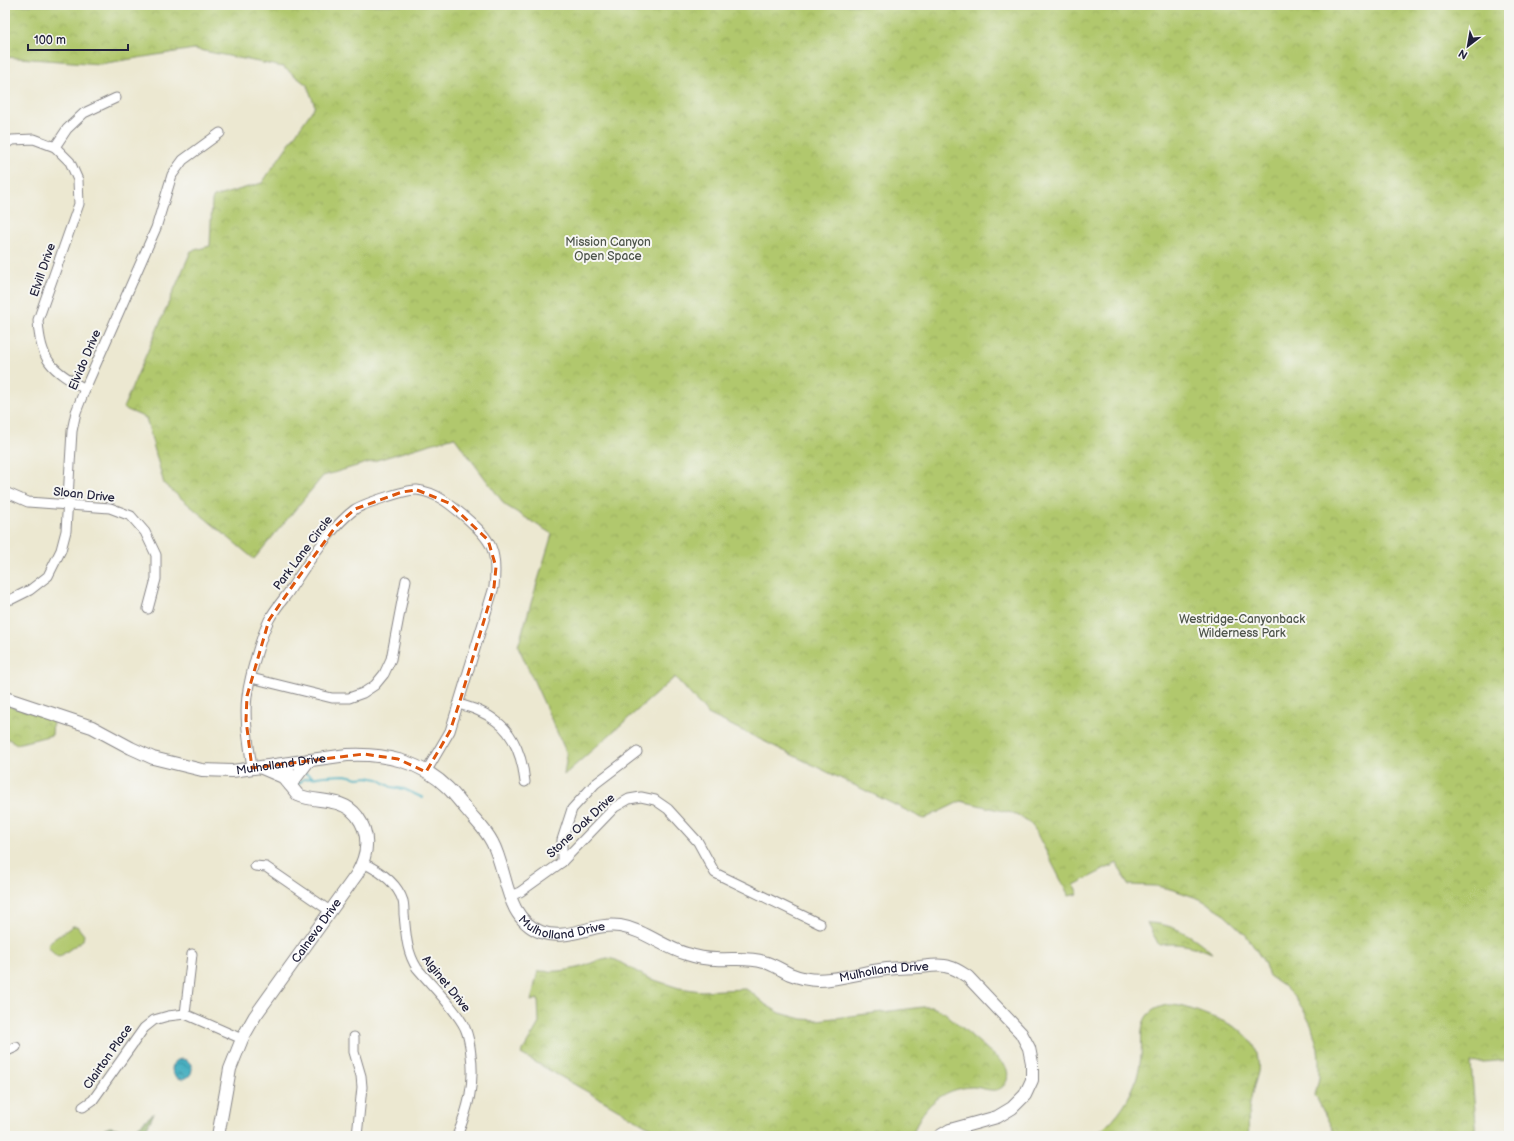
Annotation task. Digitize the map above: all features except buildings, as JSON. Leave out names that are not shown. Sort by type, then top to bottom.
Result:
[{"type":"main road","name":"Mulholland Drive","points":[[5,698],[92,727],[153,758],[202,770],[232,771],[364,754],[398,759],[426,772],[447,787],[492,841],[510,896],[518,914],[527,923],[539,931],[551,935],[563,935],[602,926],[618,926],[635,929],[674,949],[688,954],[715,959],[759,960],[792,975],[815,980],[828,980],[886,969],[948,966],[958,970],[968,977],[1021,1033],[1028,1048],[1032,1063],[1032,1080],[1025,1095],[1012,1108],[997,1117],[950,1130],[940,1136]]},
{"type":"main road","points":[[290,785],[309,760]]},
{"type":"main road","points":[[288,764],[290,785]]},
{"type":"main road","name":"Calneva Drive","points":[[218,1136],[230,1069],[242,1039],[255,1016],[363,863],[367,852],[367,837],[362,823],[354,812],[342,804],[329,800],[302,797],[295,793],[283,777],[257,768]]},
{"type":"street","points":[[5,144],[12,140],[34,139],[55,147],[66,129],[84,113],[116,98]]},
{"type":"street","name":"Elvido Drive","points":[[5,600],[12,599],[30,590],[48,576],[61,550],[66,531],[72,431],[76,412],[85,388],[156,228],[172,174],[183,160],[220,133]]},
{"type":"street","name":"Elvill Drive","points":[[55,147],[70,162],[78,180],[79,204],[38,320],[39,339],[47,360],[61,375],[85,388]]},
{"type":"street","name":"Park Lane Circle","points":[[257,768],[246,720],[247,696],[261,641],[269,620],[336,526],[355,509],[402,492],[417,490],[433,494],[449,503],[478,529],[488,540],[494,553],[496,567],[494,587],[459,704],[450,730],[426,772]]},
{"type":"street","name":"Sloan Drive","points":[[5,492],[28,502],[110,508],[131,516],[145,532],[156,556],[156,579],[148,609]]},
{"type":"street","points":[[251,678],[332,698],[349,698],[363,693],[375,685],[384,674],[392,659],[406,580]]},
{"type":"street","points":[[459,704],[480,711],[497,721],[512,739],[523,764],[525,782]]},
{"type":"street","points":[[562,862],[562,840],[572,809],[595,784],[637,752]]},
{"type":"street","name":"Stone Oak Drive","points":[[510,896],[520,892],[562,862],[615,807],[629,799],[641,797],[655,800],[668,809],[698,842],[715,873],[820,924]]},
{"type":"street","name":"Alginet Drive","points":[[363,863],[385,876],[395,886],[403,901],[407,949],[411,959],[459,1017],[470,1040],[473,1068],[472,1088],[466,1114],[457,1136]]},
{"type":"street","points":[[255,866],[266,867],[330,911]]},
{"type":"street","points":[[192,954],[185,1014],[242,1039]]},
{"type":"street","name":"Clairton Place","points":[[83,1107],[93,1100],[98,1094],[144,1028],[154,1020],[168,1016],[185,1014]]},
{"type":"street","points":[[354,1037],[354,1052],[361,1076],[362,1087],[357,1136]]},
{"type":"street","points":[[5,1052],[16,1048]]},
{"type":"highlighted area","points":[[417,490],[449,503],[488,540],[496,567],[494,587],[450,731],[426,772],[398,759],[364,754],[252,768],[246,720],[247,696],[269,620],[336,526],[355,509],[402,492]]},
{"type":"green space","points":[[5,5],[1509,5],[1509,1060],[1471,1063],[1477,1136],[1336,1136],[1315,1095],[1319,1078],[1318,1049],[1312,1027],[1303,1009],[1293,995],[1284,986],[1269,976],[1264,962],[1246,935],[1219,910],[1200,899],[1174,890],[1156,886],[1128,885],[1117,863],[1074,885],[1078,894],[1069,896],[1034,828],[1028,821],[1016,814],[961,801],[924,819],[708,714],[675,677],[564,775],[567,754],[518,646],[552,534],[505,505],[454,437],[323,476],[254,559],[164,484],[146,418],[123,408],[191,251],[210,246],[212,200],[214,197],[262,183],[315,106],[307,85],[283,67],[194,49],[100,64],[5,57]]},
{"type":"green space","points":[[5,705],[53,719],[52,735],[17,744],[5,737]]},
{"type":"green space","points":[[1147,923],[1165,925],[1174,928],[1198,941],[1212,953],[1186,945],[1159,945]]},
{"type":"green space","points":[[73,926],[77,926],[84,935],[83,940],[59,957],[56,956],[48,946],[51,941]]},
{"type":"green space","points":[[608,958],[616,960],[648,978],[679,988],[701,991],[745,989],[751,992],[766,1005],[780,1013],[802,1019],[818,1020],[932,1007],[944,1012],[1003,1063],[1006,1067],[1008,1075],[1006,1083],[1004,1086],[996,1090],[972,1087],[961,1088],[942,1096],[927,1108],[916,1126],[913,1136],[665,1136],[521,1054],[539,1023],[538,999],[531,1001],[538,971],[555,971],[581,967],[601,959]]},
{"type":"green space","points":[[1167,1005],[1185,1007],[1233,1026],[1241,1031],[1253,1044],[1258,1061],[1258,1072],[1249,1108],[1249,1136],[1094,1136],[1113,1119],[1132,1091],[1141,1056],[1142,1031],[1146,1018],[1157,1008]]},
{"type":"green space","points":[[154,1113],[143,1136],[87,1136],[110,1127],[126,1130],[135,1129]]},
{"type":"water","points":[[182,1059],[189,1062],[192,1069],[189,1076],[182,1079],[175,1076],[172,1069],[175,1062]]},
{"type":"waterway","points":[[305,773],[313,777]]},
{"type":"waterway","points":[[298,784],[304,779],[324,776],[345,775],[358,778],[367,777],[378,779],[391,787],[404,789],[423,798]]},
{"type":"park label","name":"Mission Canyon Open Space","points":[[608,249]]},
{"type":"park label","name":"Westridge-Canyonback Wilderness Park","points":[[1242,626]]}]
